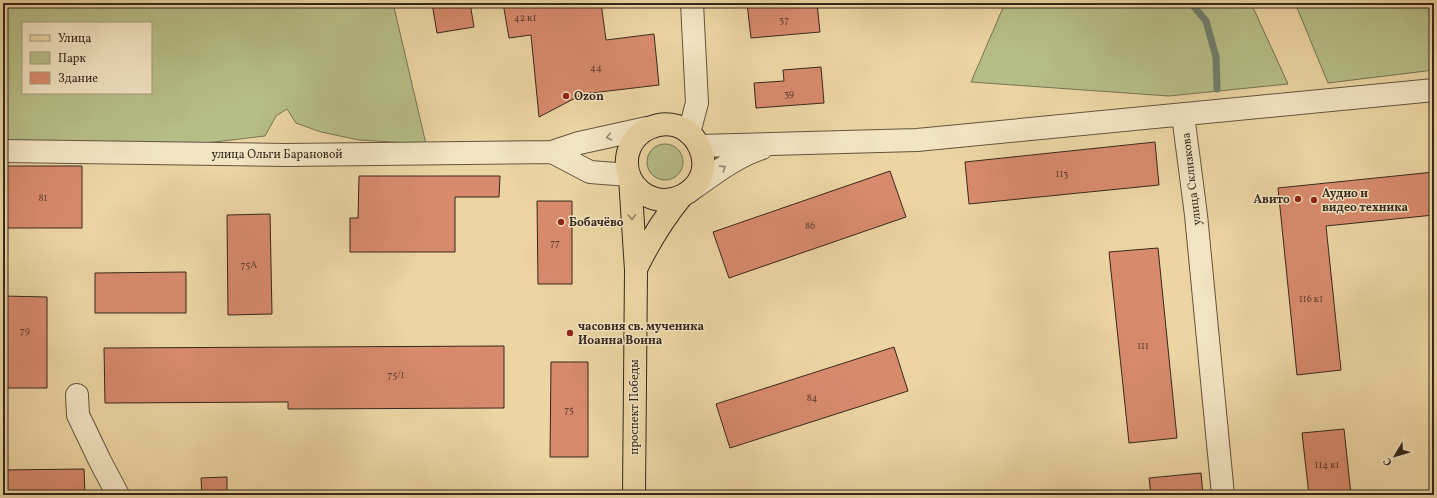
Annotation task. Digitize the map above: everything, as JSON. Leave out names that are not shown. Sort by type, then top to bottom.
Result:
[{"type":"main road","points":[[647,128],[659,124],[678,126],[694,139]]},
{"type":"main road","name":"проспект Победы","points":[[634,495],[636,270],[629,177],[626,160],[630,147],[637,136],[647,128]]},
{"type":"main road","name":"проспект Победы","points":[[636,270],[658,228],[697,182],[702,172],[702,156],[694,139]]},
{"type":"main road","points":[[629,177],[638,190],[653,199],[665,200],[687,193]]},
{"type":"street","points":[[692,3],[697,103],[694,139],[774,144],[917,140],[1183,115]]},
{"type":"street","name":"улица Склизкова","points":[[1223,495],[1196,215],[1183,115],[1434,90]]},
{"type":"street","name":"улица Ольги Барановой","points":[[3,151],[286,155],[552,152],[579,143],[647,128]]},
{"type":"street","points":[[687,193],[724,166],[742,156],[774,144]]},
{"type":"street","name":"улица Ольги Барановой","points":[[552,152],[590,172],[629,177]]},
{"type":"street","points":[[77,395],[78,414],[118,495]]},
{"type":"green space","points":[[3,3],[393,3],[426,144],[359,140],[321,132],[296,123],[287,109],[276,116],[265,136],[189,145],[3,141]]},
{"type":"green space","points":[[1005,3],[1251,3],[1288,84],[1169,96],[971,82]]},
{"type":"green space","points":[[1295,3],[1434,3],[1434,70],[1328,83]]},
{"type":"green space","points":[[669,144],[678,149],[682,155],[682,169],[678,175],[669,180],[661,180],[652,175],[648,169],[647,158],[652,149],[658,145]]},
{"type":"building","points":[[432,3],[470,3],[474,27],[437,33]]},
{"type":"building","points":[[503,3],[601,3],[606,40],[654,34],[659,85],[583,94],[539,117],[531,35],[509,38]]},
{"type":"building","points":[[747,3],[788,3],[788,6],[817,3],[820,32],[751,38]]},
{"type":"building","points":[[821,67],[824,103],[756,108],[754,83],[784,81],[783,70]]},
{"type":"building","points":[[1155,142],[1159,185],[969,204],[965,162]]},
{"type":"building","points":[[3,166],[82,166],[82,228],[3,228]]},
{"type":"building","points":[[890,171],[906,217],[729,278],[713,232]]},
{"type":"building","points":[[1434,172],[1434,215],[1326,226],[1341,370],[1297,375],[1278,188]]},
{"type":"building","points":[[359,176],[500,176],[499,197],[455,197],[455,252],[350,252],[350,218],[358,218]]},
{"type":"building","points":[[537,201],[572,201],[572,284],[538,284]]},
{"type":"building","points":[[270,214],[272,314],[228,315],[227,215]]},
{"type":"building","points":[[1158,248],[1177,438],[1129,443],[1109,252]]},
{"type":"building","points":[[186,272],[186,313],[95,313],[95,273]]},
{"type":"building","points":[[3,296],[47,297],[47,388],[3,388]]},
{"type":"building","points":[[504,346],[504,408],[288,409],[288,402],[105,403],[104,348]]},
{"type":"building","points":[[894,347],[908,391],[730,448],[716,404]]},
{"type":"building","points":[[551,362],[588,362],[588,457],[550,457]]},
{"type":"building","points":[[1344,429],[1351,495],[1309,495],[1302,433]]},
{"type":"building","points":[[84,469],[85,495],[3,495],[3,470]]},
{"type":"building","points":[[1201,473],[1203,495],[1151,495],[1149,478]]},
{"type":"building","points":[[227,477],[227,495],[202,495],[201,478]]},
{"type":"waterway","points":[[1191,3],[1206,21],[1216,57],[1217,89]]},
{"type":"place","name":"Ozon","points":[[566,96]]},
{"type":"place","name":"Авито","points":[[1298,199]]},
{"type":"place","name":"Аудио и видео техника","points":[[1314,200]]},
{"type":"place","name":"Бобачёво","points":[[561,222]]},
{"type":"place","name":"часовня св. мученика Иоанна Воина","points":[[570,333]]}]
